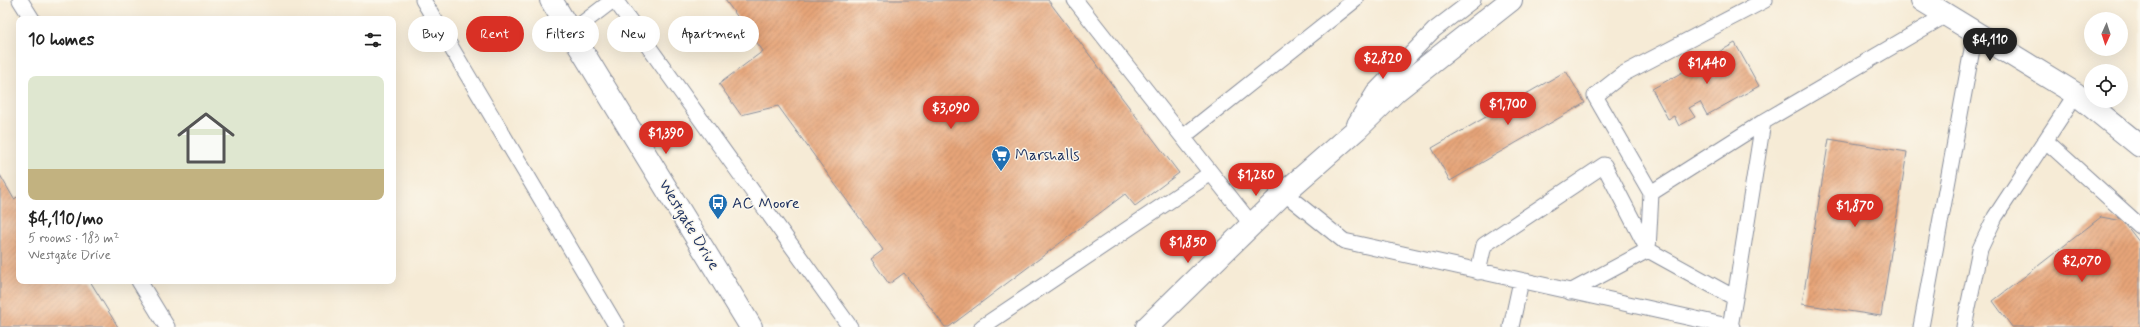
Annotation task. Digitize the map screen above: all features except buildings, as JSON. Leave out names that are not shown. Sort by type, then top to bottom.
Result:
[{"type":"street","name":"Westgate Drive","points":[[551,0],[561,16]]},
{"type":"street","points":[[1147,327],[1284,193],[1345,140],[1397,90],[1511,0]]},
{"type":"street","points":[[1922,0],[2076,94],[2140,146]]},
{"type":"street","name":"Westgate Drive","points":[[583,52],[751,327]]},
{"type":"lane","points":[[20,0],[30,16]]},
{"type":"lane","points":[[423,0],[617,327]]},
{"type":"lane","points":[[592,16],[614,0],[850,327]]},
{"type":"lane","points":[[1075,0],[1252,225]]},
{"type":"lane","points":[[1183,137],[1355,0]]},
{"type":"lane","points":[[1345,140],[1374,92],[1434,30],[1473,0]]},
{"type":"lane","points":[[1648,250],[1651,193],[1595,96],[1623,74],[1765,0]]},
{"type":"lane","points":[[1651,193],[1763,122],[1946,15]]},
{"type":"lane","points":[[1921,327],[1976,33]]},
{"type":"lane","points":[[1964,327],[1980,249],[1996,216],[2076,94]]},
{"type":"lane","points":[[1284,193],[1344,241],[1731,327],[1763,122]]},
{"type":"lane","points":[[2046,141],[2140,226]]},
{"type":"lane","points":[[1478,272],[1484,245],[1604,165],[1648,250],[1736,298]]},
{"type":"lane","points":[[982,327],[1211,173]]},
{"type":"lane","points":[[1570,292],[1648,250]]},
{"type":"lane","points":[[1511,327],[1521,281]]},
{"type":"lane","points":[[141,284],[167,327]]},
{"type":"place","name":"Marshalls","points":[[1001,172]]},
{"type":"place","name":"AC Moore","points":[[718,220]]}]
